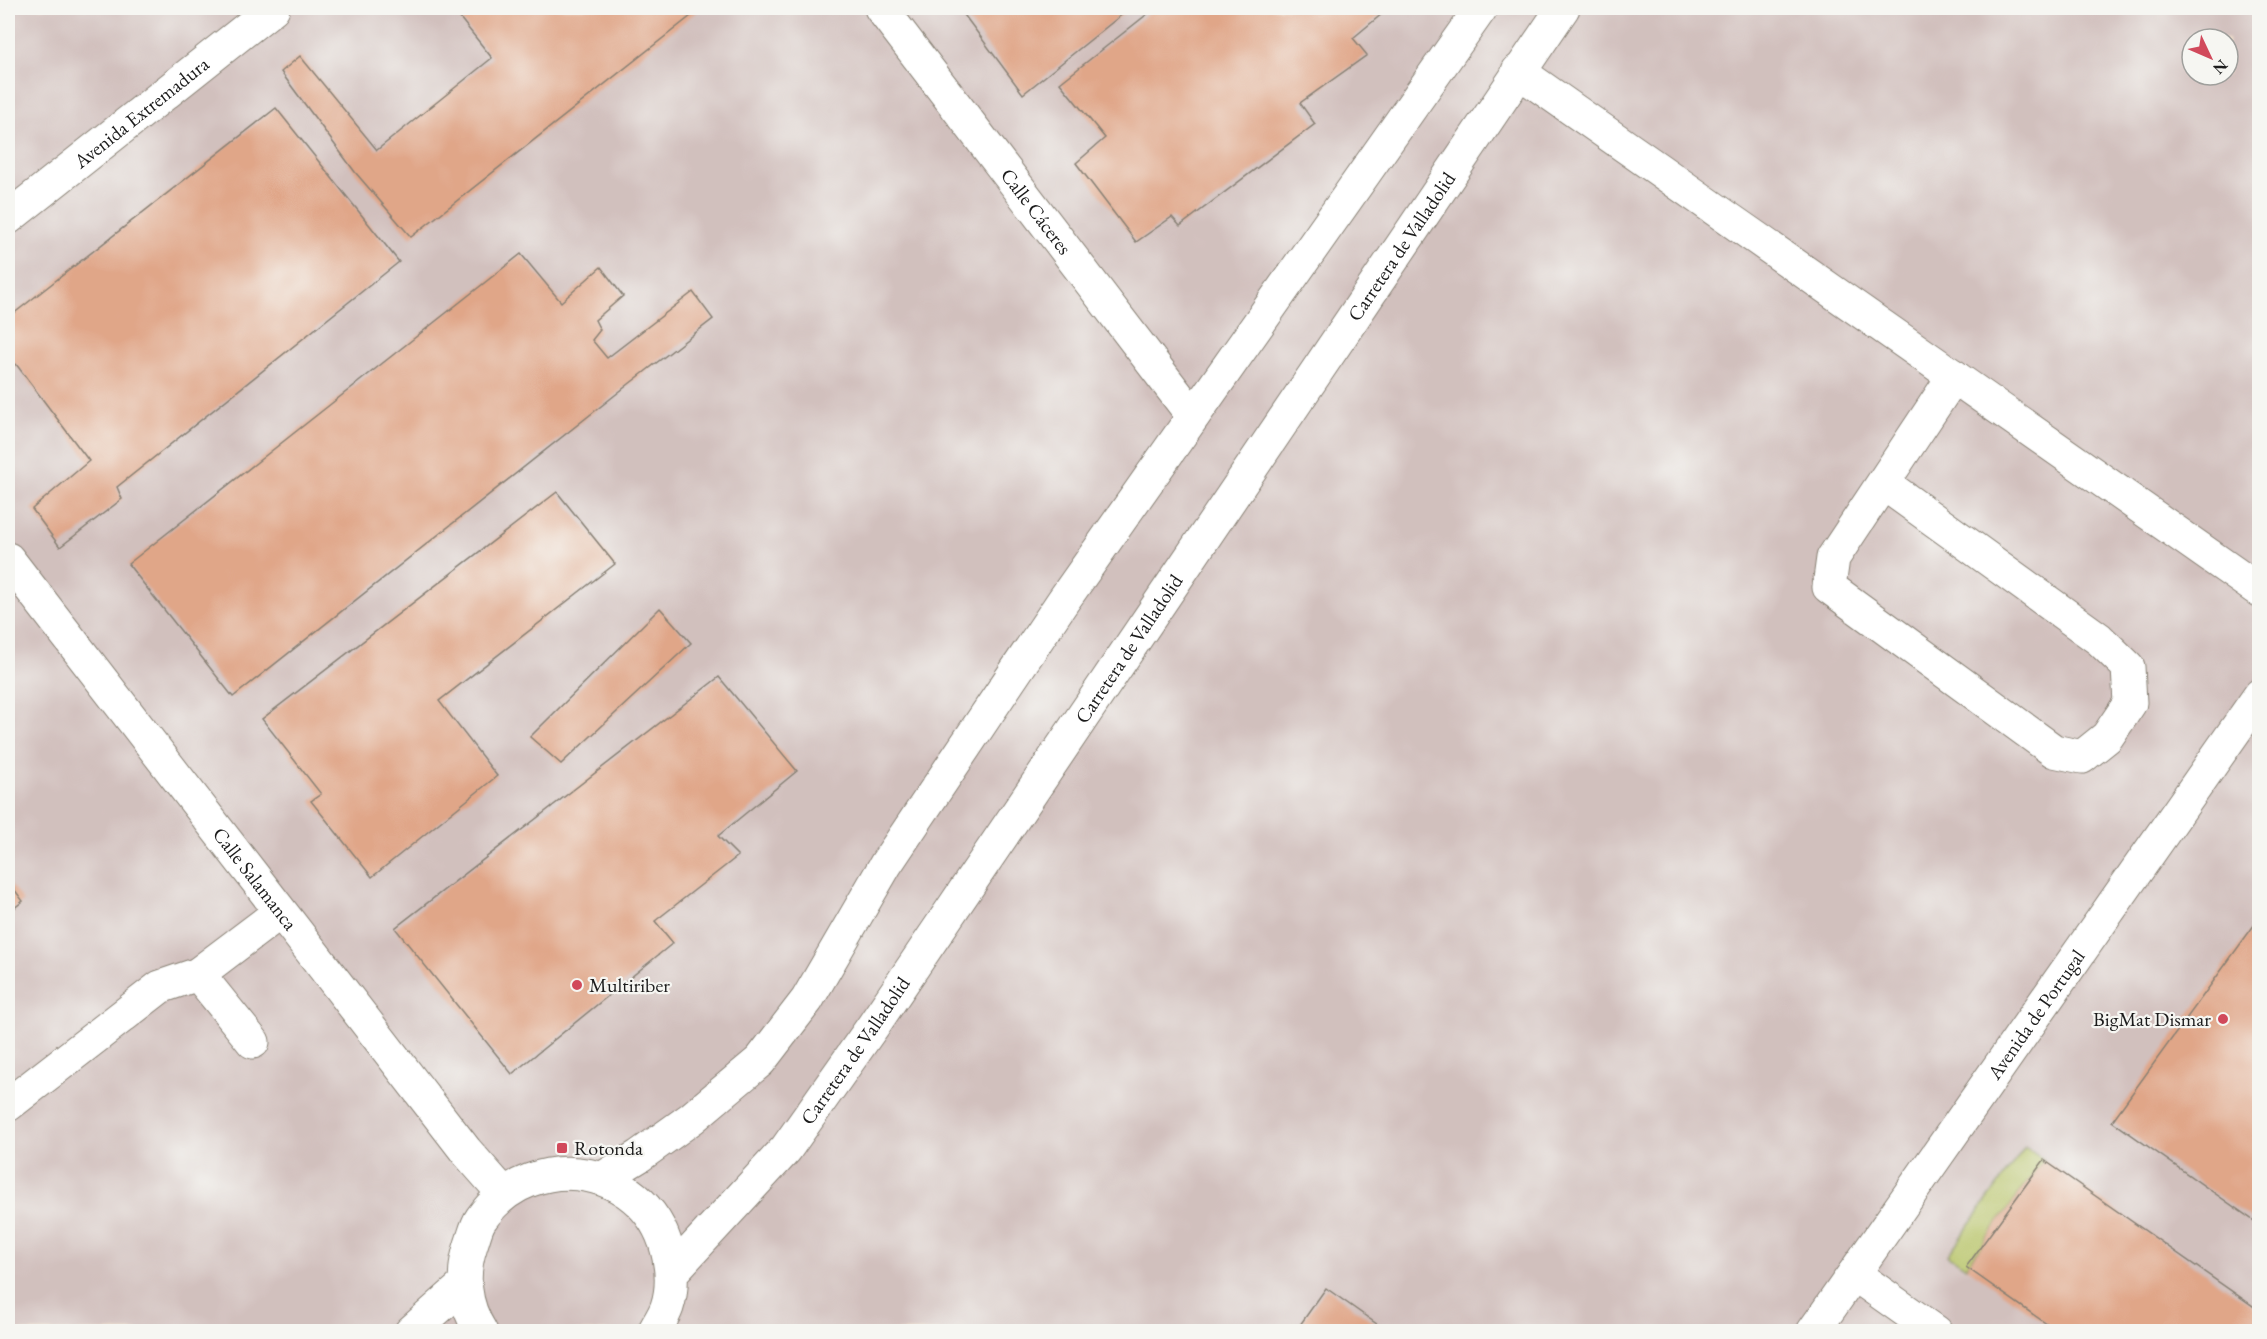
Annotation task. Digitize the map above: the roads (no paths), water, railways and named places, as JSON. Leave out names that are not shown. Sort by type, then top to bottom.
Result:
[{"type":"main road","name":"Avenida Extremadura","points":[[8,218],[273,8]]},
{"type":"main road","name":"Calle Cáceres","points":[[882,8],[1193,416]]},
{"type":"main road","points":[[603,1178],[639,1156],[692,1118],[760,1061],[807,1000],[892,854],[1063,601],[1481,8]]},
{"type":"main road","name":"Carretera de Valladolid","points":[[672,1272],[786,1149],[866,1035],[1518,70],[1563,8]]},
{"type":"main road","points":[[1518,70],[2259,591]]},
{"type":"main road","points":[[1883,483],[2099,639],[2128,668],[2130,703],[2107,736],[2082,757],[2054,751],[1829,587],[1833,558],[1954,376]]},
{"type":"main road","name":"Calle Salamanca","points":[[8,559],[466,1151],[504,1194]]},
{"type":"main road","name":"Avenida de Portugal","points":[[1813,1332],[2259,695]]},
{"type":"main road","points":[[8,1105],[160,987],[198,974],[280,912]]},
{"type":"main road","points":[[198,974],[253,1042]]},
{"type":"main road","points":[[481,1332],[472,1318],[464,1285],[469,1251],[480,1220],[504,1194],[535,1178],[569,1172],[603,1178],[630,1193],[652,1215],[666,1242],[672,1272],[667,1307],[654,1332]]},
{"type":"main road","points":[[1854,1274],[1936,1332]]},
{"type":"main road","points":[[411,1332],[464,1285]]},
{"type":"place","name":"Multiriber","points":[[577,985]]},
{"type":"place","name":"BigMat Dismar","points":[[2223,1019]]},
{"type":"place","name":"Rotonda","points":[[562,1148]]}]
